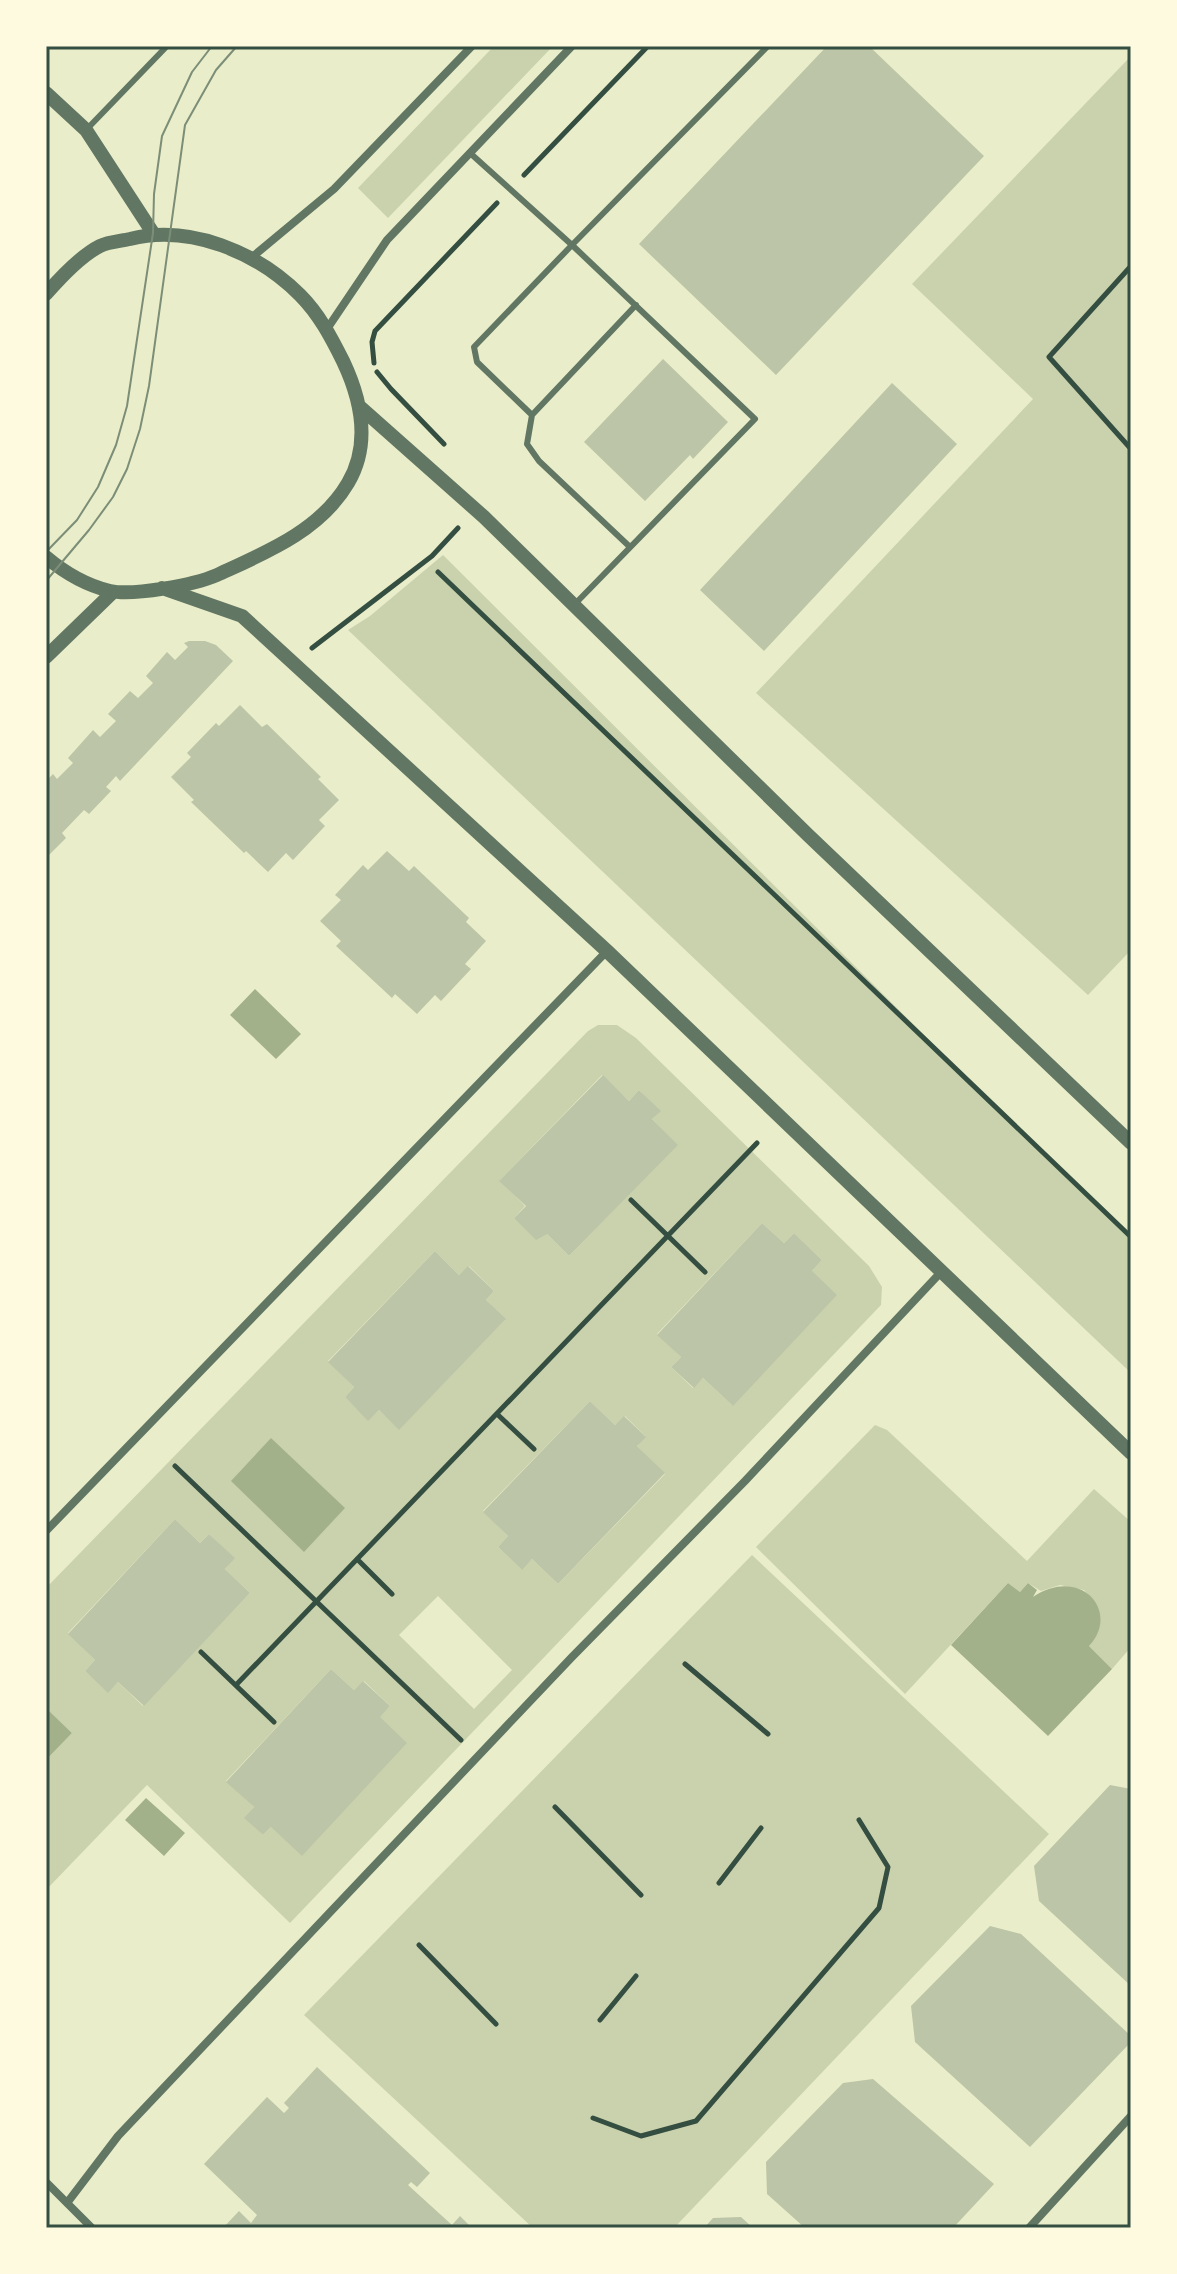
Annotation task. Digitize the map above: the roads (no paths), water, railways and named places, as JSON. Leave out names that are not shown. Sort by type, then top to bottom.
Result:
[{"type":"street","points":[[251,258],[334,189],[472,46]]},
{"type":"street","points":[[327,329],[387,240],[572,46]]},
{"type":"street","points":[[46,93],[86,130],[153,233]]},
{"type":"street","points":[[46,294],[59,279],[101,246],[153,233],[191,237],[251,258],[301,296],[327,329],[349,374],[360,407],[361,439],[357,464],[348,484],[323,514],[288,542],[206,579],[162,588],[113,592],[83,582],[46,557]]},
{"type":"street","points":[[360,407],[476,509],[808,835],[1131,1143]]},
{"type":"street","points":[[162,588],[242,616],[607,951],[1131,1453]]},
{"type":"street","points":[[46,657],[113,592]]},
{"type":"street","points":[[46,1531],[607,951]]},
{"type":"street","points":[[67,2203],[118,2136],[942,1271]]},
{"type":"street","points":[[1029,2228],[1131,2116]]},
{"type":"street","points":[[46,2182],[92,2228]]},
{"type":"lane","points":[[86,130],[167,46]]},
{"type":"lane","points":[[532,415],[477,362],[474,347],[768,46]]},
{"type":"lane","points":[[470,153],[755,419],[574,605]]},
{"type":"lane","points":[[630,547],[539,461],[527,444],[532,415],[636,305]]},
{"type":"tram line","points":[[46,552],[77,520],[98,487],[116,445],[127,406],[153,233],[154,194],[162,136],[192,72],[212,46]]},
{"type":"tram line","points":[[46,581],[113,497],[127,469],[149,386],[185,125],[216,70],[237,46]]}]
